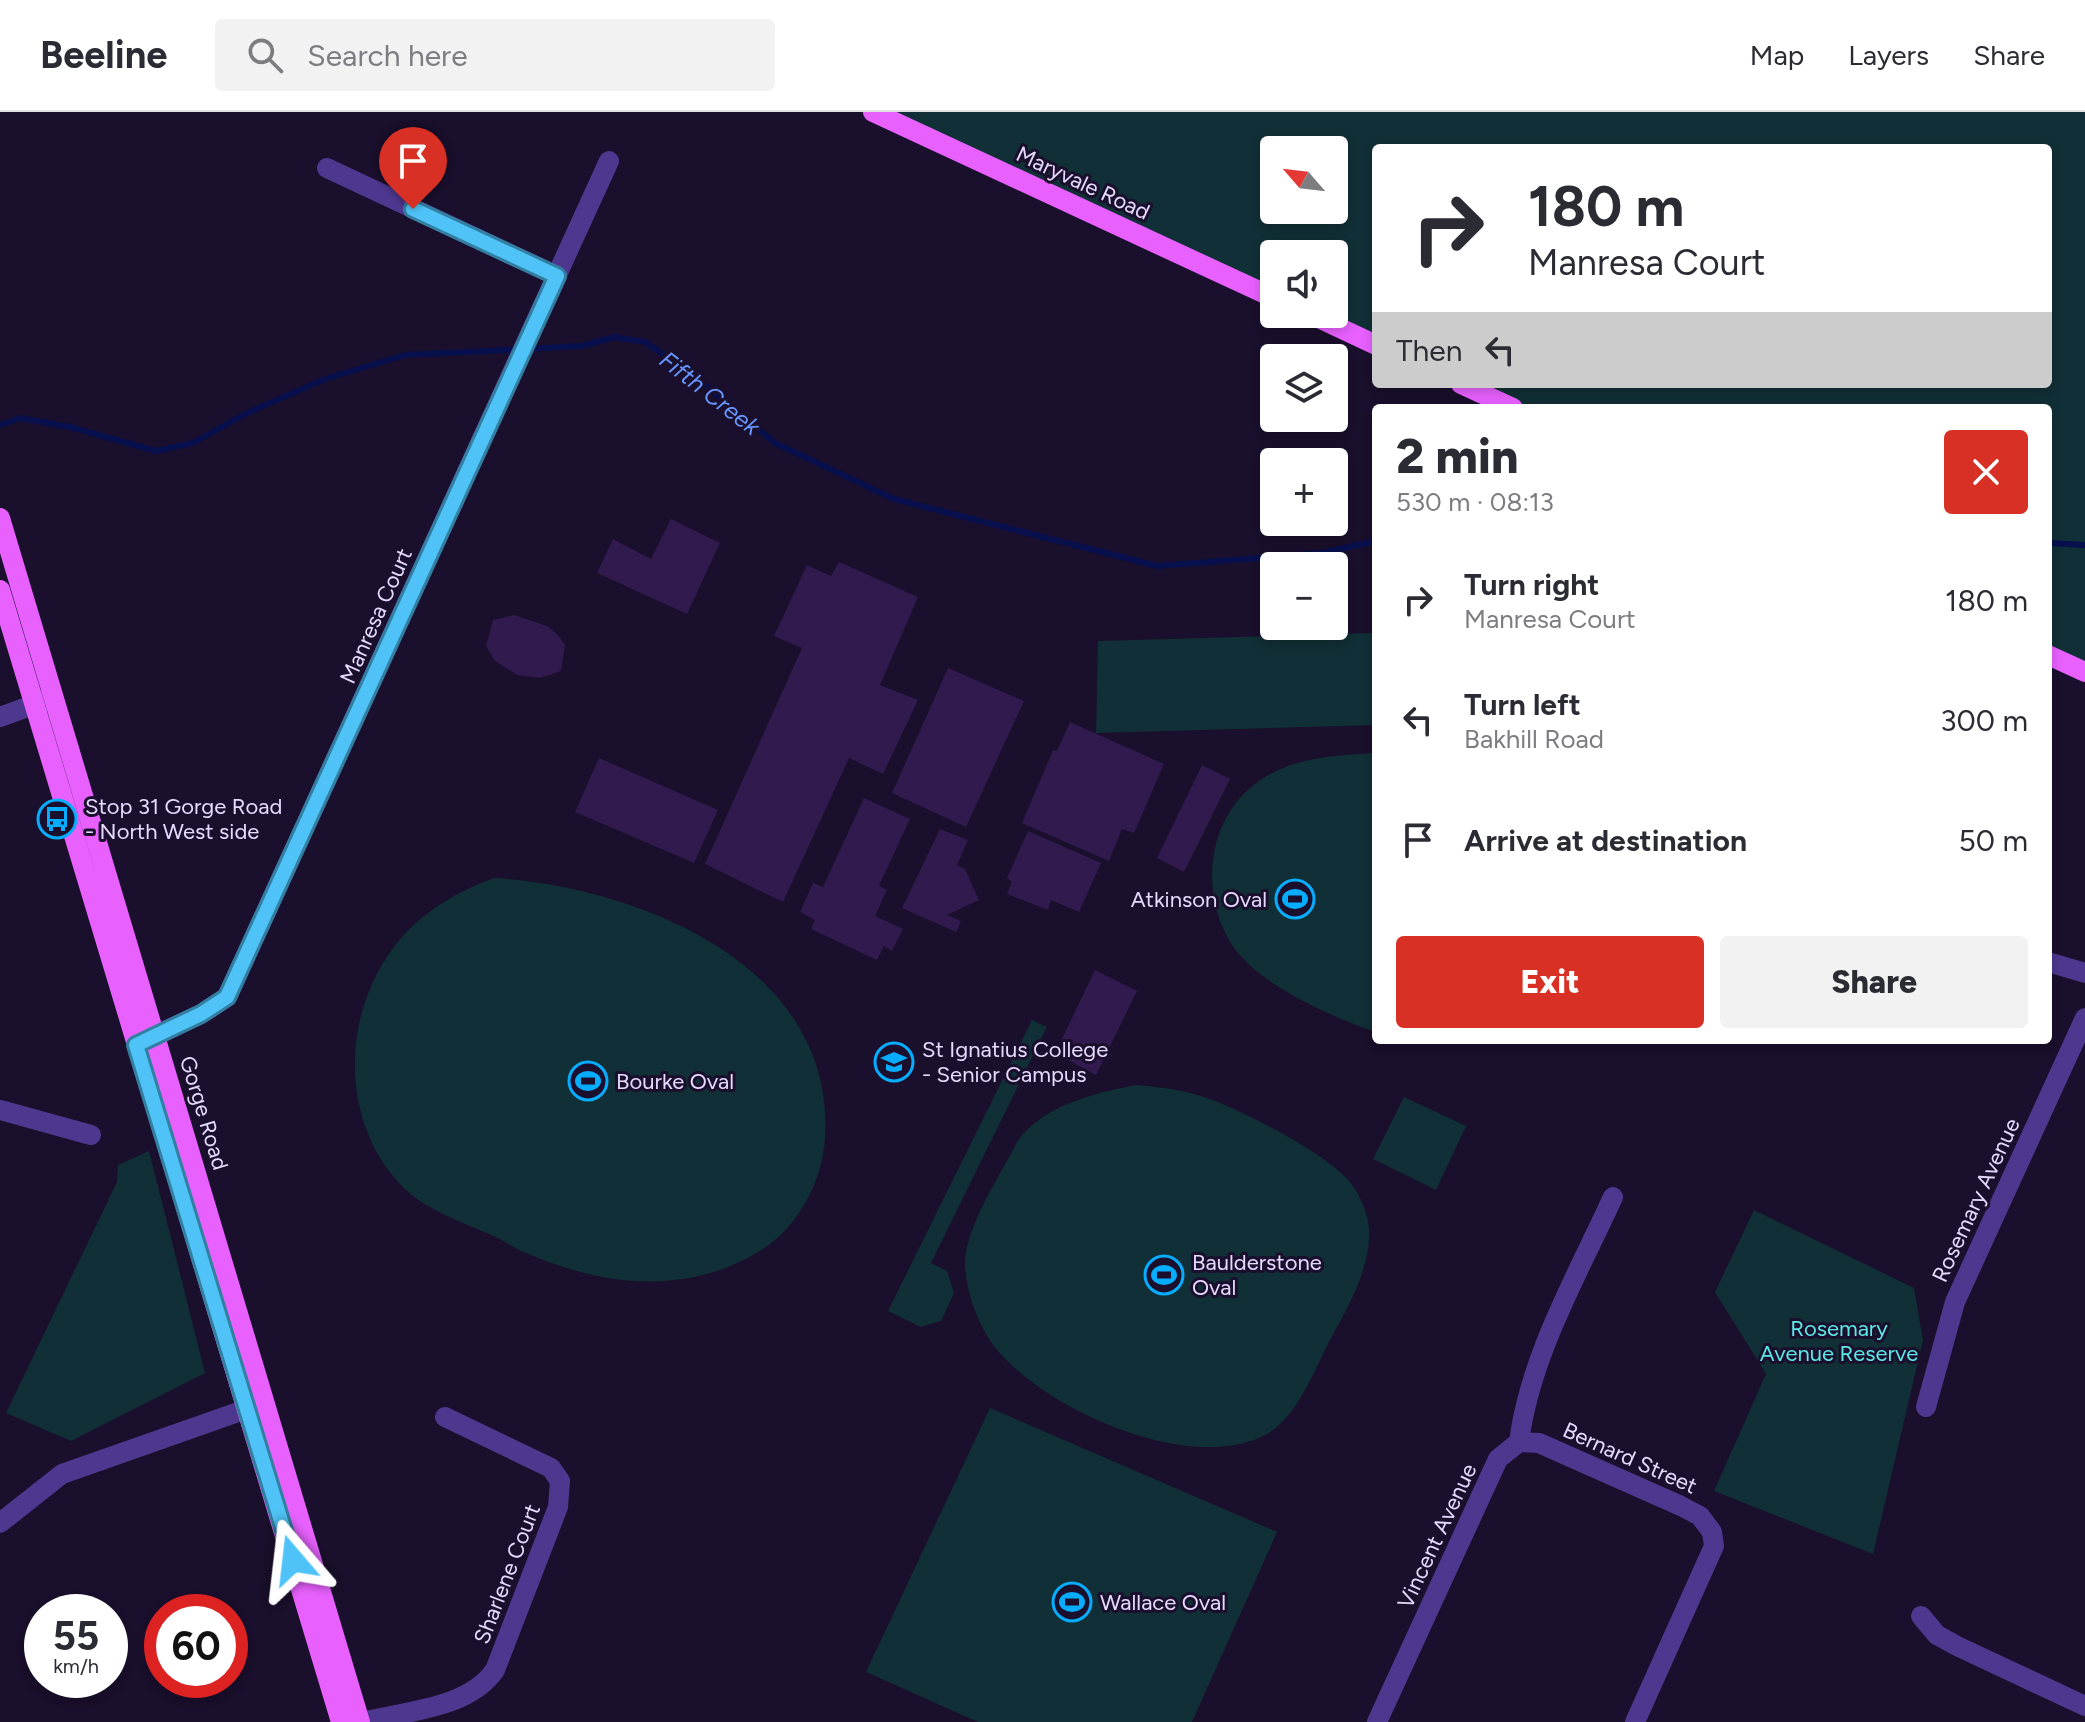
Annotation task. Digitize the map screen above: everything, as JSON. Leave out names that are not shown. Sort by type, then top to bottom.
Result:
[{"type":"main road","name":"Maryvale Road","points":[[873,112],[1260,292]]},
{"type":"main road","points":[[1340,328],[1372,343]]},
{"type":"main road","points":[[1470,388],[1504,404]]},
{"type":"main road","name":"Gorge Road","points":[[0,518],[361,1722]]},
{"type":"main road","name":"Gorge Road","points":[[0,590],[341,1722]]},
{"type":"main road","points":[[2052,657],[2085,672]]},
{"type":"street","name":"Manresa Court","points":[[136,1045],[227,997],[609,161]]},
{"type":"street","points":[[327,168],[557,276]]},
{"type":"street","points":[[0,717],[54,697]]},
{"type":"street","points":[[2052,963],[2085,973]]},
{"type":"street","name":"Rosemary Avenue","points":[[1926,1407],[1955,1302],[2085,1018]]},
{"type":"street","points":[[0,1110],[91,1135]]},
{"type":"street","points":[[1519,1442],[1523,1408],[1539,1360],[1613,1197]]},
{"type":"street","points":[[0,1523],[7,1501],[62,1474],[265,1403]]},
{"type":"street","name":"Sharlene Court","points":[[361,1722],[464,1698],[487,1683],[495,1670],[558,1507],[560,1481],[551,1468],[445,1417]]},
{"type":"street","name":"Bernard Street","points":[[1519,1442],[1539,1443],[1681,1506],[1700,1516],[1712,1532],[1714,1546],[1703,1576],[1635,1722]]},
{"type":"street","name":"Vincent Avenue","points":[[1377,1722],[1498,1459],[1519,1442]]},
{"type":"street","points":[[1921,1616],[1937,1635],[1957,1646],[2085,1705],[2077,1722]]},
{"type":"green space","points":[[873,112],[2085,112],[2085,673],[2052,658],[2052,404],[1504,404],[1470,388],[2052,388],[2052,144],[1372,144],[1372,343],[1340,328],[1348,328],[1348,240],[1260,240],[1260,292]]},
{"type":"green space","points":[[1372,633],[1372,725],[1096,733],[1098,641],[1260,636],[1260,640],[1348,640],[1348,634]]},
{"type":"green space","name":"Atkinson Oval","points":[[1372,753],[1372,1030],[1297,998],[1259,973],[1232,945],[1215,903],[1212,880],[1218,836],[1241,797],[1272,773],[1300,762]]},
{"type":"green space","name":"Bourke Oval","points":[[494,878],[550,885],[608,898],[665,919],[718,946],[763,982],[798,1026],[820,1078],[825,1138],[823,1154],[814,1185],[798,1215],[763,1249],[735,1264],[676,1280],[616,1279],[585,1273],[521,1251],[431,1208],[400,1184],[380,1157],[365,1127],[357,1094],[355,1061],[358,1027],[368,995],[382,964],[412,927],[444,902]]},
{"type":"green space","points":[[1032,1020],[1047,1027],[931,1263],[947,1271],[954,1293],[941,1321],[921,1327],[888,1311]]},
{"type":"green space","name":"Baulderstone Oval","points":[[1136,1085],[1172,1089],[1207,1098],[1282,1133],[1337,1169],[1352,1184],[1367,1217],[1369,1244],[1362,1274],[1303,1394],[1276,1427],[1265,1435],[1234,1445],[1197,1447],[1159,1441],[1119,1429],[1081,1412],[1046,1392],[1017,1370],[988,1338],[971,1298],[965,1267],[970,1236],[984,1202],[1018,1140],[1042,1118],[1071,1102]]},
{"type":"green space","points":[[1404,1097],[1466,1126],[1436,1190],[1373,1159]]},
{"type":"green space","points":[[149,1151],[205,1373],[71,1441],[6,1413],[117,1182],[118,1165]]},
{"type":"green space","name":"Rosemary Avenue Reserve","points":[[1754,1210],[1914,1288],[1923,1340],[1873,1554],[1714,1491],[1766,1374],[1715,1292]]},
{"type":"green space","name":"Wallace Oval","points":[[990,1408],[1277,1532],[1192,1722],[978,1722],[866,1672]]},
{"type":"building","points":[[671,519],[720,543],[687,614],[597,573],[613,539],[651,559]]},
{"type":"building","points":[[839,562],[918,597],[880,685],[918,700],[883,774],[849,758],[783,902],[705,864],[802,648],[774,636],[807,565],[831,576]]},
{"type":"building","points":[[514,615],[547,626],[557,634],[565,645],[561,671],[540,678],[517,675],[495,661],[486,646],[493,620]]},
{"type":"building","points":[[948,668],[1024,701],[966,827],[892,793]]},
{"type":"building","points":[[1070,722],[1164,764],[1134,833],[1122,829],[1109,861],[1022,823],[1053,750],[1057,751]]},
{"type":"building","points":[[599,758],[718,810],[694,863],[575,812]]},
{"type":"building","points":[[1202,765],[1230,779],[1184,872],[1157,858]]},
{"type":"building","points":[[864,798],[910,819],[879,886],[887,890],[875,916],[903,929],[892,951],[884,946],[877,960],[811,929],[815,920],[800,912],[813,883],[823,887]]},
{"type":"building","points":[[940,829],[968,840],[957,865],[965,869],[979,900],[947,915],[961,921],[956,932],[902,908]]},
{"type":"building","points":[[1028,831],[1101,863],[1079,912],[1051,900],[1048,910],[1007,894],[1012,882],[1007,878]]},
{"type":"building","points":[[1095,970],[1137,991],[1096,1075],[1055,1053]]},
{"type":"waterway","name":"Fifth Creek","points":[[0,425],[20,418],[70,427],[156,451],[193,443],[245,414],[325,379],[405,355],[582,346],[614,337],[645,342],[689,372],[775,443],[894,499],[1157,566],[1322,553],[1372,542]]},
{"type":"waterway","name":"Fifth Creek","points":[[2052,543],[2085,545]]},
{"type":"place","name":"Stop 31 Gorge Road - North West side","points":[[57,819]]},
{"type":"place","name":"Atkinson Oval","points":[[1295,899]]},
{"type":"place","name":"St Ignatius College - Senior Campus","points":[[894,1062]]},
{"type":"place","name":"Bourke Oval","points":[[588,1081]]},
{"type":"place","name":"Baulderstone Oval","points":[[1164,1275]]},
{"type":"place","name":"Wallace Oval","points":[[1072,1602]]},
{"type":"route","points":[[293,1560],[136,1045],[201,1014],[227,997],[557,276],[413,209]]}]
